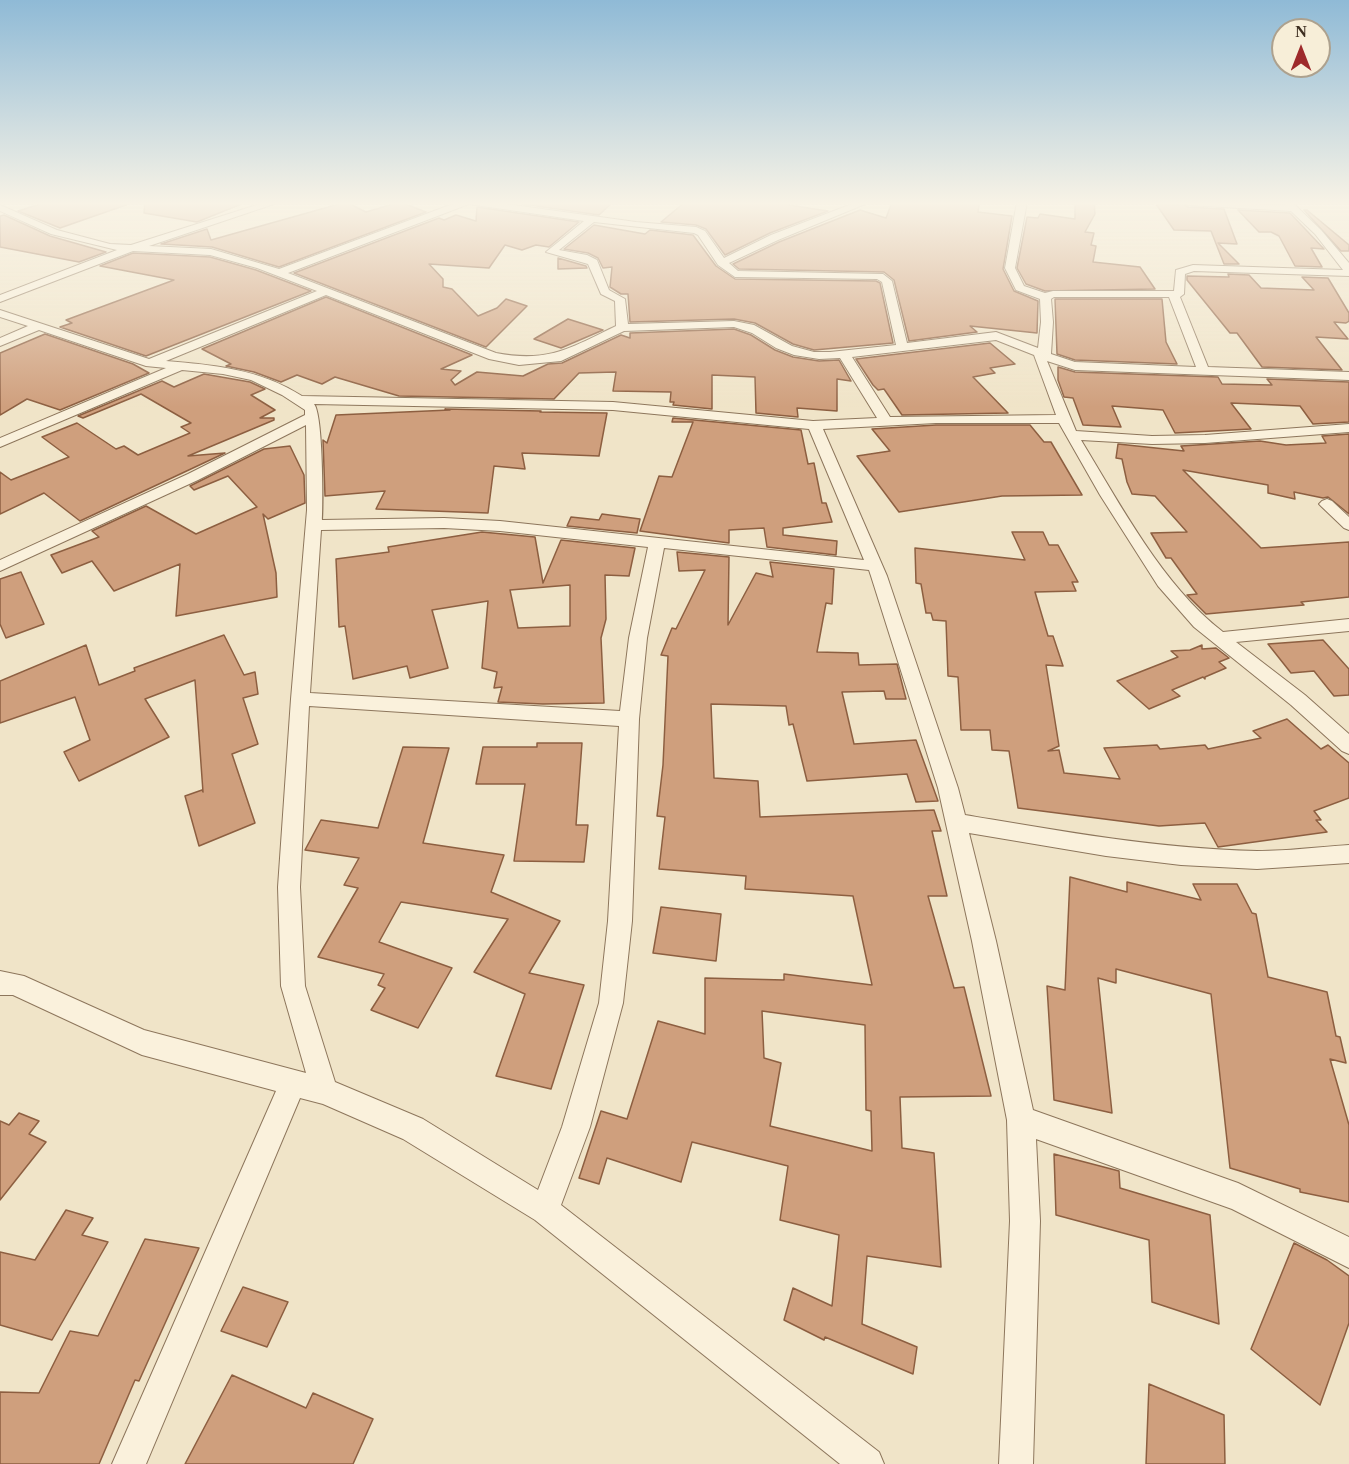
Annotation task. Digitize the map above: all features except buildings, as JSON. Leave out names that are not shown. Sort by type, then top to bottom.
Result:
[{"type":"street","points":[[0,299],[74,270]]},
{"type":"street","points":[[270,270],[493,356],[519,361],[557,358],[622,327],[745,325],[757,329],[788,349],[804,355],[830,356],[996,336],[1016,340],[1062,363],[1075,366],[1349,376]]},
{"type":"street","points":[[279,273],[286,270]]},
{"type":"street","points":[[595,270],[606,292],[620,299],[622,327]]},
{"type":"street","points":[[731,270],[735,274],[870,275],[883,278],[887,281],[902,346]]},
{"type":"street","points":[[1011,270],[1020,288],[1045,297],[1053,294],[1174,295],[1181,293],[1180,272],[1185,270]]},
{"type":"street","points":[[1314,270],[1349,271]]},
{"type":"street","points":[[150,363],[327,291]]},
{"type":"street","points":[[1174,295],[1203,370]]},
{"type":"street","points":[[1045,297],[1047,322],[1041,363],[1064,419],[1107,495],[1164,582],[1200,623],[1298,700],[1349,746]]},
{"type":"street","points":[[0,313],[150,363],[224,370],[255,377],[287,392],[311,408],[314,525],[300,699],[290,887],[293,986],[324,1091]]},
{"type":"street","points":[[0,342],[39,326]]},
{"type":"street","points":[[843,353],[885,420]]},
{"type":"street","points":[[0,443],[180,366]]},
{"type":"street","points":[[299,400],[613,406],[813,425],[885,420],[1064,419]]},
{"type":"street","points":[[0,566],[193,477],[312,417]]},
{"type":"street","points":[[813,425],[819,432],[875,566],[948,788],[1021,1120],[1025,1221],[1016,1464]]},
{"type":"street","points":[[1072,435],[1152,440],[1205,439],[1349,428]]},
{"type":"street","points":[[1328,504],[1349,525]]},
{"type":"street","points":[[314,525],[444,523],[500,526],[875,566]]},
{"type":"street","points":[[545,1210],[576,1127],[611,1003],[620,921],[629,719],[638,638],[657,543]]},
{"type":"street","points":[[1219,638],[1349,625]]},
{"type":"street","points":[[300,699],[629,719]]},
{"type":"street","points":[[957,822],[1149,852],[1220,859],[1261,860],[1349,854]]},
{"type":"street","points":[[5,980],[142,1042],[324,1091],[413,1130],[545,1210],[867,1464]]},
{"type":"street","points":[[129,1464],[293,1082]]},
{"type":"street","points":[[1021,1120],[1238,1197],[1349,1253]]}]
